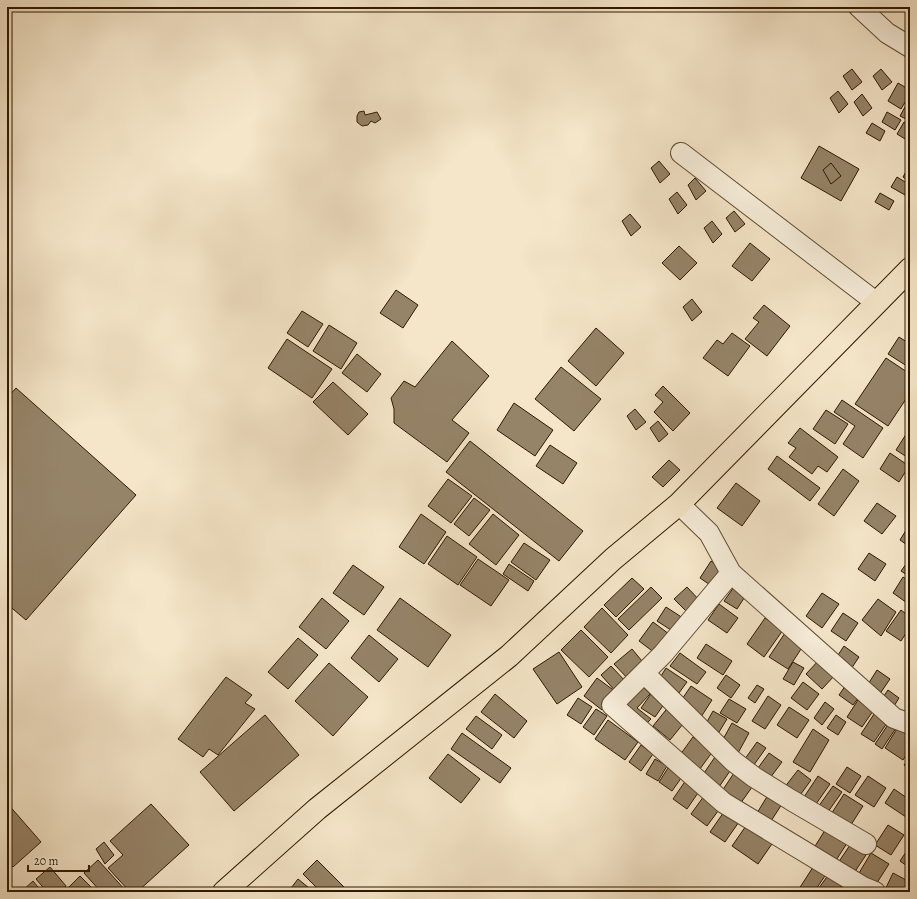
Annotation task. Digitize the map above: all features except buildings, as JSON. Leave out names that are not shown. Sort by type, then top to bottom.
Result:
[{"type":"main road","points":[[224,892],[317,808],[510,656],[613,560],[679,504],[910,269]]},
{"type":"street","points":[[859,7],[887,33],[910,47]]},
{"type":"street","points":[[681,153],[877,303]]},
{"type":"street","points":[[679,504],[709,534],[731,573],[894,718],[910,724]]},
{"type":"street","points":[[731,573],[663,654],[612,705],[724,803],[863,887],[875,892]]},
{"type":"street","points":[[644,673],[733,761],[743,769],[791,800],[866,844]]}]
